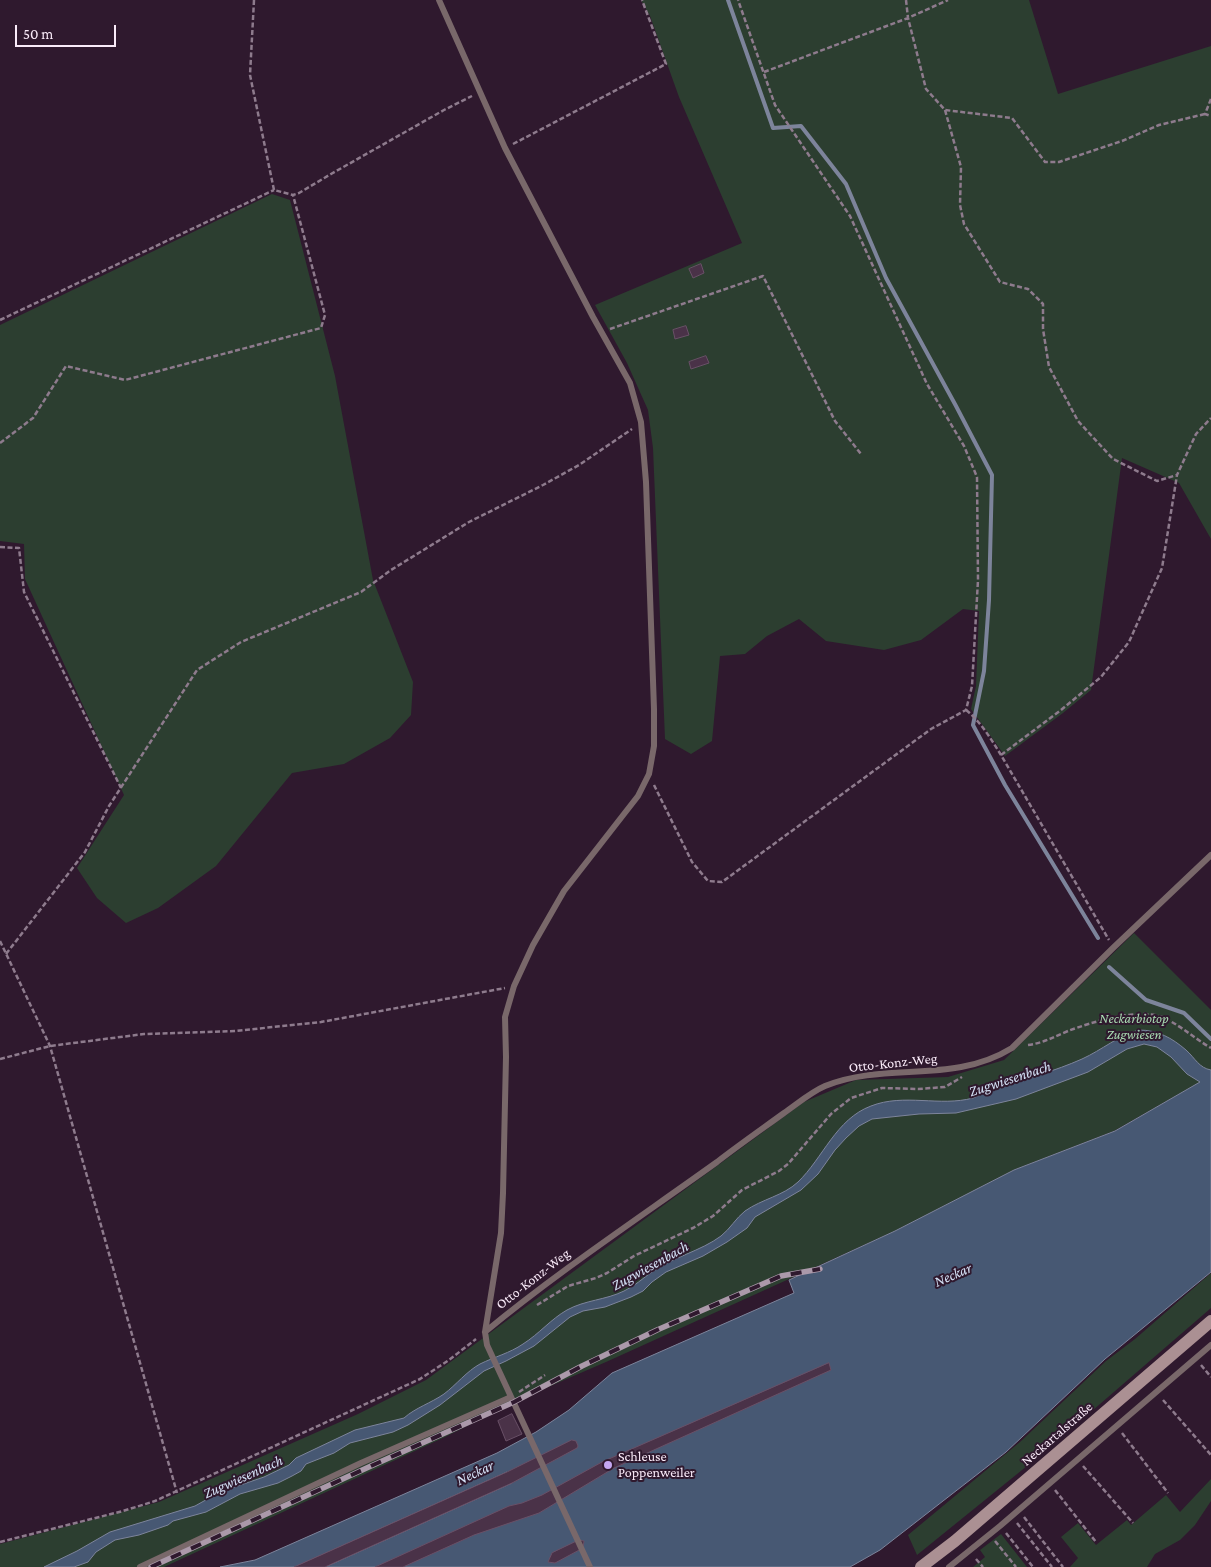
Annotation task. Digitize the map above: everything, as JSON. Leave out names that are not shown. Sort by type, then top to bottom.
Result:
[{"type":"main road","name":"Neckartalstraße","points":[[921,1567],[955,1541],[1211,1321]]},
{"type":"lane","points":[[439,0],[505,148],[630,383],[641,422],[646,482],[654,746],[649,774],[638,796],[564,891],[533,945],[514,986],[504,1017],[506,1067],[501,1232],[486,1332],[487,1345],[590,1567]]},
{"type":"lane","name":"Otto-Konz-Weg","points":[[486,1332],[512,1309],[561,1272],[798,1102],[824,1086],[870,1075],[932,1072],[970,1066],[1000,1055],[1012,1048],[1211,855]]},
{"type":"lane","points":[[949,1567],[1012,1516],[1211,1345]]},
{"type":"lane","points":[[140,1567],[361,1463],[511,1397]]},
{"type":"path","points":[[254,0],[250,75],[274,190]]},
{"type":"path","points":[[505,148],[666,64],[642,0]]},
{"type":"path","points":[[649,774],[692,862],[708,881],[722,882],[932,730],[966,710],[972,686],[978,580],[978,477],[964,446],[927,384],[850,216],[775,105],[738,0]]},
{"type":"path","points":[[906,0],[908,18],[926,89],[945,110],[961,167],[960,205],[964,224],[1000,282],[1028,289],[1043,304],[1043,328],[1049,367],[1078,422],[1113,459],[1156,482],[1177,475]]},
{"type":"path","points":[[764,72],[908,18],[948,0]]},
{"type":"path","points":[[0,320],[274,190],[292,195],[299,193],[444,110],[480,92]]},
{"type":"path","points":[[1205,114],[1211,99]]},
{"type":"path","points":[[945,110],[1012,118],[1045,162],[1059,162],[1122,141],[1159,125],[1205,114],[1211,116]]},
{"type":"path","points":[[0,443],[33,418],[66,366],[124,380],[321,328],[325,314],[292,195]]},
{"type":"path","points":[[602,332],[763,276],[835,421],[860,454]]},
{"type":"path","points":[[1001,755],[1101,677],[1128,642],[1162,568],[1177,475],[1196,434],[1211,418]]},
{"type":"path","points":[[6,954],[85,852],[109,806],[197,670],[241,642],[361,592],[391,570],[469,522],[579,465],[641,422]]},
{"type":"path","points":[[0,547],[19,548],[24,592],[121,788]]},
{"type":"path","points":[[966,710],[979,722],[1001,755],[1113,948]]},
{"type":"path","points":[[0,941],[50,1046],[177,1492]]},
{"type":"path","points":[[0,1059],[50,1046],[144,1034],[234,1031],[321,1022],[514,986]]},
{"type":"path","points":[[1012,1048],[1041,1044],[1069,1031],[1129,1014],[1160,1016],[1211,1048]]},
{"type":"path","points":[[529,1309],[568,1286],[607,1273],[634,1256],[713,1216],[742,1190],[779,1171],[788,1164],[831,1114],[851,1098],[882,1088],[918,1089],[945,1087],[965,1075],[970,1066]]},
{"type":"path","points":[[0,1542],[123,1511],[177,1492],[420,1379],[450,1360],[486,1332]]},
{"type":"path","points":[[1195,1358],[1211,1378]]},
{"type":"path","points":[[511,1397],[545,1375]]},
{"type":"path","points":[[1156,1392],[1211,1455]]},
{"type":"path","points":[[1116,1425],[1168,1493]]},
{"type":"path","points":[[1077,1460],[1132,1523]]},
{"type":"path","points":[[1049,1484],[1096,1542]]},
{"type":"path","points":[[1019,1510],[1063,1567]]},
{"type":"path","points":[[1012,1516],[1052,1567]]},
{"type":"path","points":[[1000,1526],[1033,1567]]},
{"type":"path","points":[[989,1534],[1016,1567]]},
{"type":"path","points":[[976,1559],[983,1567]]},
{"type":"green space","points":[[641,0],[1029,0],[1058,94],[1211,46],[1211,539],[1179,483],[1122,458],[1091,690],[1005,756],[971,709],[976,686],[979,611],[963,609],[921,640],[884,650],[826,641],[799,619],[767,636],[745,654],[720,656],[712,741],[691,754],[665,739],[653,448],[648,410],[627,363],[595,305],[742,243],[679,97],[650,16]]},
{"type":"green space","points":[[272,194],[290,200],[335,376],[373,580],[413,682],[411,715],[390,738],[344,764],[292,773],[216,866],[158,908],[126,923],[97,898],[77,868],[124,795],[25,579],[24,544],[0,541],[0,325]]},
{"type":"green space","name":"Neckarbiotop Zugwiesen","points":[[1134,933],[1211,1010],[1211,1076],[1114,1131],[1014,1170],[895,1231],[525,1397],[445,1437],[164,1567],[0,1567],[0,1544],[159,1502],[358,1414],[426,1380],[804,1102],[856,1080],[948,1077],[1004,1060]]},
{"type":"green space","points":[[1211,1273],[1211,1308],[1048,1449],[917,1555],[908,1535],[1020,1442],[1106,1361],[1135,1339]]},
{"type":"green space","points":[[1211,1479],[1211,1501],[1195,1525],[1180,1540],[1155,1554],[1147,1567],[1070,1567],[1078,1558],[1061,1537],[1078,1523],[1096,1545],[1127,1520],[1131,1525],[1166,1495],[1180,1512]]},
{"type":"green space","points":[[1001,1534],[1027,1567],[973,1567],[985,1557],[980,1550]]},
{"type":"water","name":"Neckar","points":[[1139,1030],[1152,1031],[1170,1038],[1186,1050],[1200,1065],[1211,1070],[1211,1272],[1105,1359],[1006,1452],[880,1550],[850,1567],[325,1567],[512,1483],[507,1472],[297,1567],[220,1567],[255,1560],[497,1453],[536,1432],[569,1410],[612,1373],[794,1293],[789,1280],[895,1231],[1014,1170],[1115,1131],[1200,1082],[1187,1074],[1171,1057],[1157,1047],[1144,1044],[1127,1049],[1088,1072],[1016,1099],[956,1113],[919,1114],[872,1119],[859,1126],[846,1138],[818,1174],[801,1190],[755,1217],[747,1228],[727,1242],[703,1256],[666,1272],[643,1291],[631,1297],[605,1307],[583,1311],[570,1317],[534,1346],[484,1371],[440,1405],[408,1425],[393,1432],[350,1443],[334,1453],[306,1464],[301,1471],[278,1483],[240,1494],[206,1512],[173,1521],[168,1525],[139,1535],[115,1540],[96,1552],[88,1562],[74,1567],[44,1567],[110,1532],[195,1506],[220,1492],[264,1477],[289,1465],[296,1458],[355,1430],[404,1418],[444,1394],[475,1367],[523,1344],[567,1310],[624,1291],[660,1267],[705,1246],[721,1236],[745,1211],[786,1191],[798,1182],[839,1129],[859,1112],[871,1106],[896,1101],[948,1101],[973,1098],[994,1088],[1072,1063],[1124,1035]]},
{"type":"building","points":[[701,264],[704,273],[693,278],[689,269]]},
{"type":"building","points":[[686,326],[689,335],[675,339],[673,330]]},
{"type":"building","points":[[706,356],[709,363],[691,369],[689,362]]},
{"type":"building","name":"Schleuse Poppenweiler","points":[[829,1363],[831,1370],[614,1468],[539,1513],[474,1535],[403,1567],[375,1567],[509,1506],[542,1495],[602,1462]]},
{"type":"building","points":[[512,1414],[522,1434],[506,1441],[498,1421]]},
{"type":"building","points":[[572,1440],[576,1441],[577,1448],[512,1483],[325,1567],[294,1567],[507,1472]]},
{"type":"building","points":[[579,1540],[584,1541],[583,1548],[555,1563],[548,1562],[552,1553]]},
{"type":"waterway","points":[[728,0],[773,128],[801,126],[846,184],[886,278],[992,475],[989,600],[984,671],[973,725],[1005,785],[1098,938]]},
{"type":"waterway","points":[[1109,967],[1146,1000],[1184,1013],[1211,1039]]},
{"type":"railway","points":[[151,1567],[514,1402],[582,1366],[657,1330],[781,1276],[820,1269]]},
{"type":"place","name":"Schleuse Poppenweiler","points":[[608,1465]]},
{"type":"water label","name":"Zugwiesenbach","points":[[1010,1079]]},
{"type":"water label","name":"Zugwiesenbach","points":[[650,1266]]},
{"type":"water label","name":"Zugwiesenbach","points":[[243,1477]]}]
